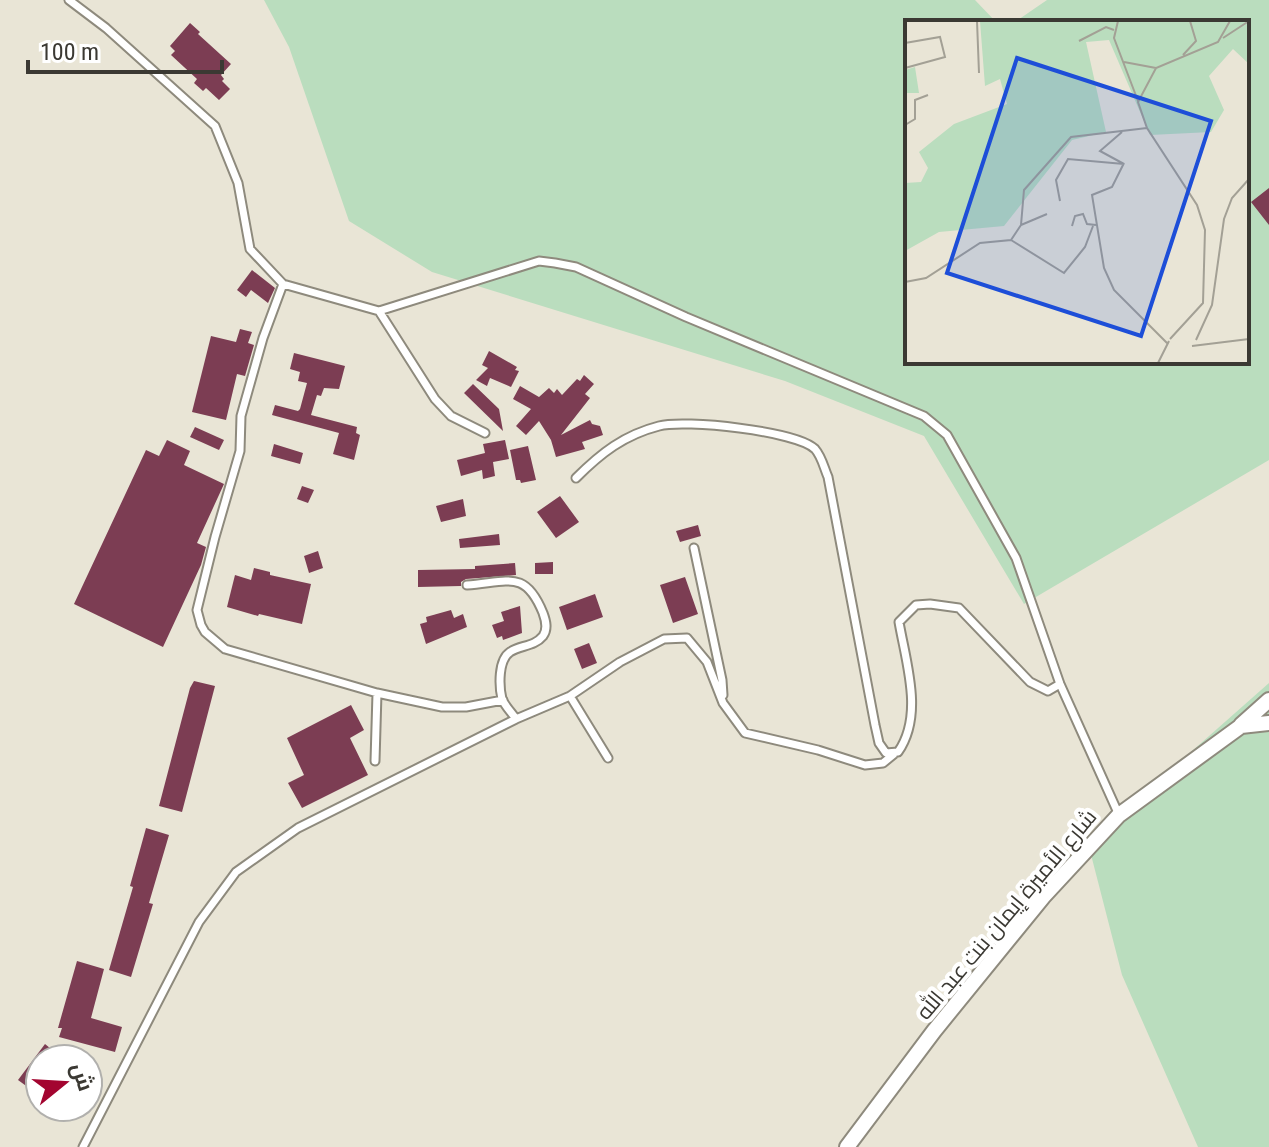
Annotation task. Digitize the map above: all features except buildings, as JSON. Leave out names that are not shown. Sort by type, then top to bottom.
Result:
[{"type":"street","points":[[1241,726],[1269,700]]},
{"type":"street","name":"شارع الأميرة إيمان بنت عبد الله","points":[[847,1147],[934,1031],[1043,897],[1119,815],[1241,726],[1269,723]]},
{"type":"lane","points":[[69,0],[106,28],[215,126],[238,183],[250,249],[283,284],[379,311],[539,261],[576,267],[686,317],[924,416],[947,435],[1016,558],[1060,684],[1119,815]]},
{"type":"lane","points":[[283,284],[263,338],[241,416],[240,451],[197,610],[205,632],[225,649],[377,693],[442,707],[466,707],[503,700]]},
{"type":"lane","points":[[379,311],[435,399],[451,416],[485,433]]},
{"type":"lane","points":[[576,478],[618,441],[659,426],[683,422],[788,436],[814,448],[828,477],[879,743],[886,753],[894,754]]},
{"type":"lane","points":[[694,548],[722,680],[723,703]]},
{"type":"lane","points":[[467,585],[516,581],[525,585],[534,592],[546,622],[541,638],[507,655],[500,675],[503,700],[516,719]]},
{"type":"lane","points":[[83,1147],[199,922],[236,872],[298,828],[516,719],[570,696],[620,662],[664,639],[687,638],[707,662],[723,703],[745,733],[865,765],[883,763],[898,752],[906,738],[912,701],[899,622],[916,605],[959,608],[1030,682],[1048,691],[1060,684]]},
{"type":"lane","points":[[375,761],[377,693]]},
{"type":"lane","points":[[570,696],[608,758]]},
{"type":"green space","points":[[264,0],[975,0],[994,20],[905,20],[905,364],[1249,364],[1249,20],[1018,20],[1047,0],[1269,0],[1269,460],[1024,604],[924,436],[785,381],[432,272],[349,221],[289,47]]},
{"type":"green space","points":[[1269,683],[1269,1147],[1198,1147],[1122,975],[1088,843]]}]
